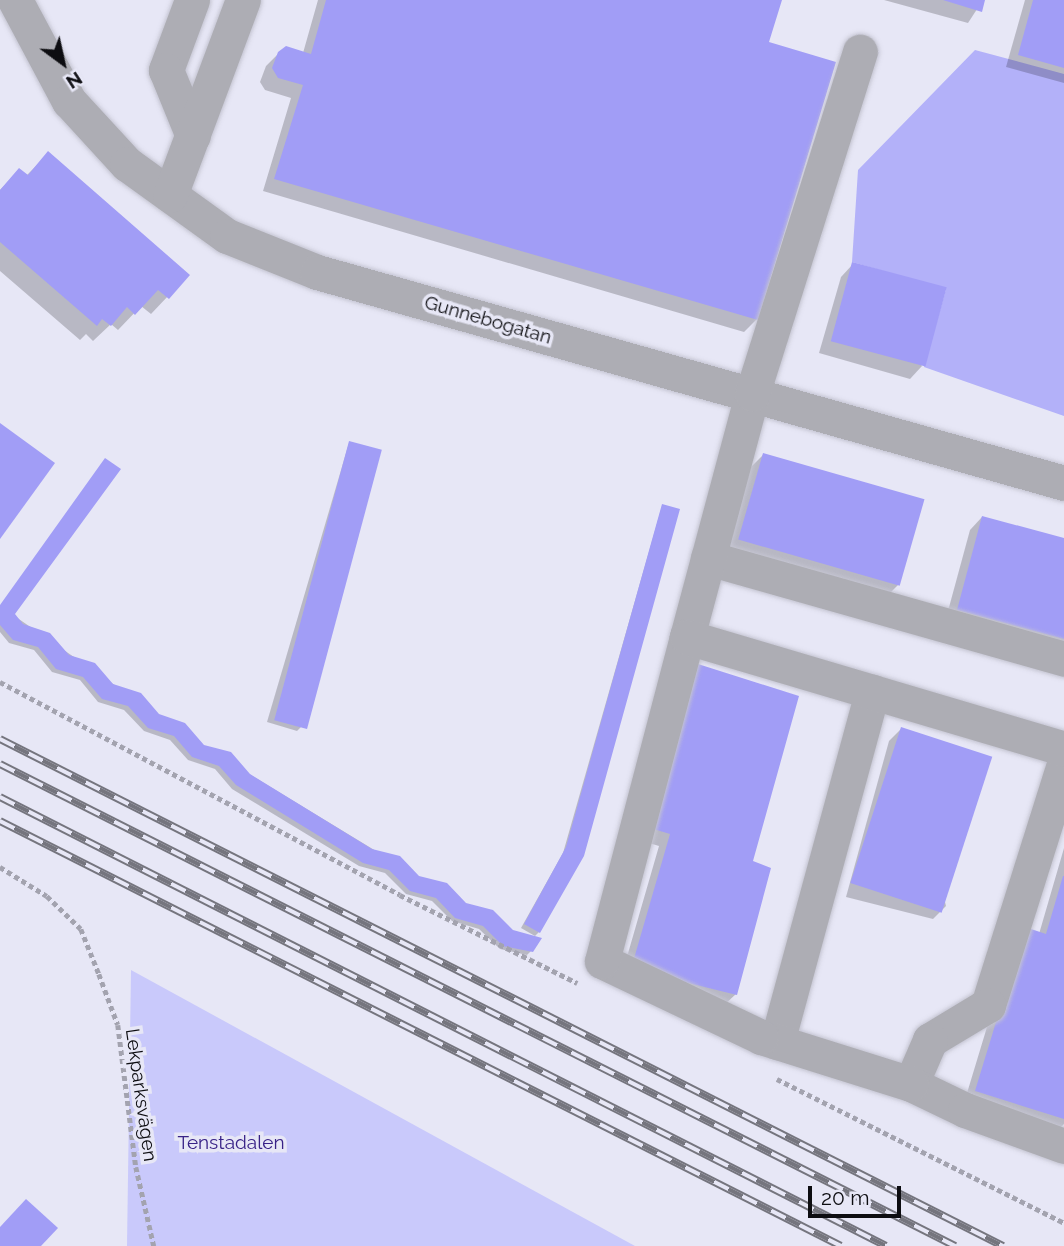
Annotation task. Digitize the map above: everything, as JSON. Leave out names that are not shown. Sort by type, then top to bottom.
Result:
[{"type":"street","name":"Gunnebogatan","points":[[15,0],[69,101],[127,164],[227,236],[317,272],[1064,483]]},
{"type":"street","points":[[191,0],[166,70],[193,136]]},
{"type":"street","points":[[170,195],[243,0]]},
{"type":"street","points":[[860,52],[752,394],[602,961],[771,1057],[911,1084],[965,1110],[1064,1146]]},
{"type":"street","points":[[708,558],[1064,659]]},
{"type":"street","points":[[687,637],[1064,748]]},
{"type":"street","points":[[771,1057],[872,692]]},
{"type":"street","points":[[911,1084],[930,1040],[989,1005],[1064,764]]},
{"type":"path","points":[[0,682],[400,895],[580,985]]},
{"type":"path","name":"Lekparksvägen","points":[[0,867],[47,896],[81,929],[118,1025],[136,1167],[154,1246]]},
{"type":"path","points":[[771,1057],[1064,1223]]},
{"type":"green space","name":"Tenstadalen","points":[[131,970],[635,1246],[127,1246]]},
{"type":"shaded area","points":[[975,50],[1064,74],[1064,416],[924,367],[946,289],[852,262],[858,170]]},
{"type":"building","points":[[326,0],[782,0],[769,42],[836,62],[758,320],[274,179],[303,85],[278,78],[272,68],[278,52],[286,46],[311,54]]},
{"type":"building","points":[[943,0],[985,0],[982,12]]},
{"type":"building","points":[[1033,0],[1064,0],[1064,68],[1018,55]]},
{"type":"building","points":[[48,151],[190,275],[169,299],[158,290],[135,315],[127,307],[111,326],[102,319],[97,326],[0,242],[0,190],[19,168],[28,175]]},
{"type":"building","points":[[852,262],[947,287],[925,367],[831,341]]},
{"type":"building","points":[[0,423],[55,463],[0,539]]},
{"type":"building","points":[[349,441],[382,450],[307,729],[274,720]]},
{"type":"building","points":[[763,453],[924,499],[900,586],[738,540]]},
{"type":"building","points":[[105,458],[121,469],[15,614],[23,624],[50,633],[69,655],[95,663],[113,684],[141,693],[159,714],[185,723],[204,745],[231,752],[250,774],[372,849],[400,856],[419,876],[447,883],[466,903],[493,910],[513,930],[542,938],[533,952],[503,946],[483,926],[455,918],[436,898],[410,891],[389,870],[363,863],[236,785],[219,766],[192,757],[174,736],[148,728],[128,706],[102,699],[83,677],[56,669],[38,647],[13,640],[0,625],[0,605]]},
{"type":"building","points":[[662,504],[680,509],[584,856],[540,933],[524,924],[566,847]]},
{"type":"building","points":[[982,516],[1064,538],[1064,639],[957,610]]},
{"type":"building","points":[[698,664],[799,696],[753,861],[771,868],[737,995],[631,969],[670,834],[650,828]]},
{"type":"building","points":[[901,727],[992,757],[942,913],[850,883]]},
{"type":"building","points":[[1063,876],[1064,1119],[975,1091],[1025,927],[1046,934]]},
{"type":"building","points":[[26,1199],[58,1228],[41,1246],[0,1246],[0,1227]]},
{"type":"railway","points":[[0,739],[1003,1246]]},
{"type":"railway","points":[[0,764],[955,1246]]},
{"type":"railway","points":[[0,797],[886,1246]]},
{"type":"railway","points":[[0,821],[841,1246]]}]
